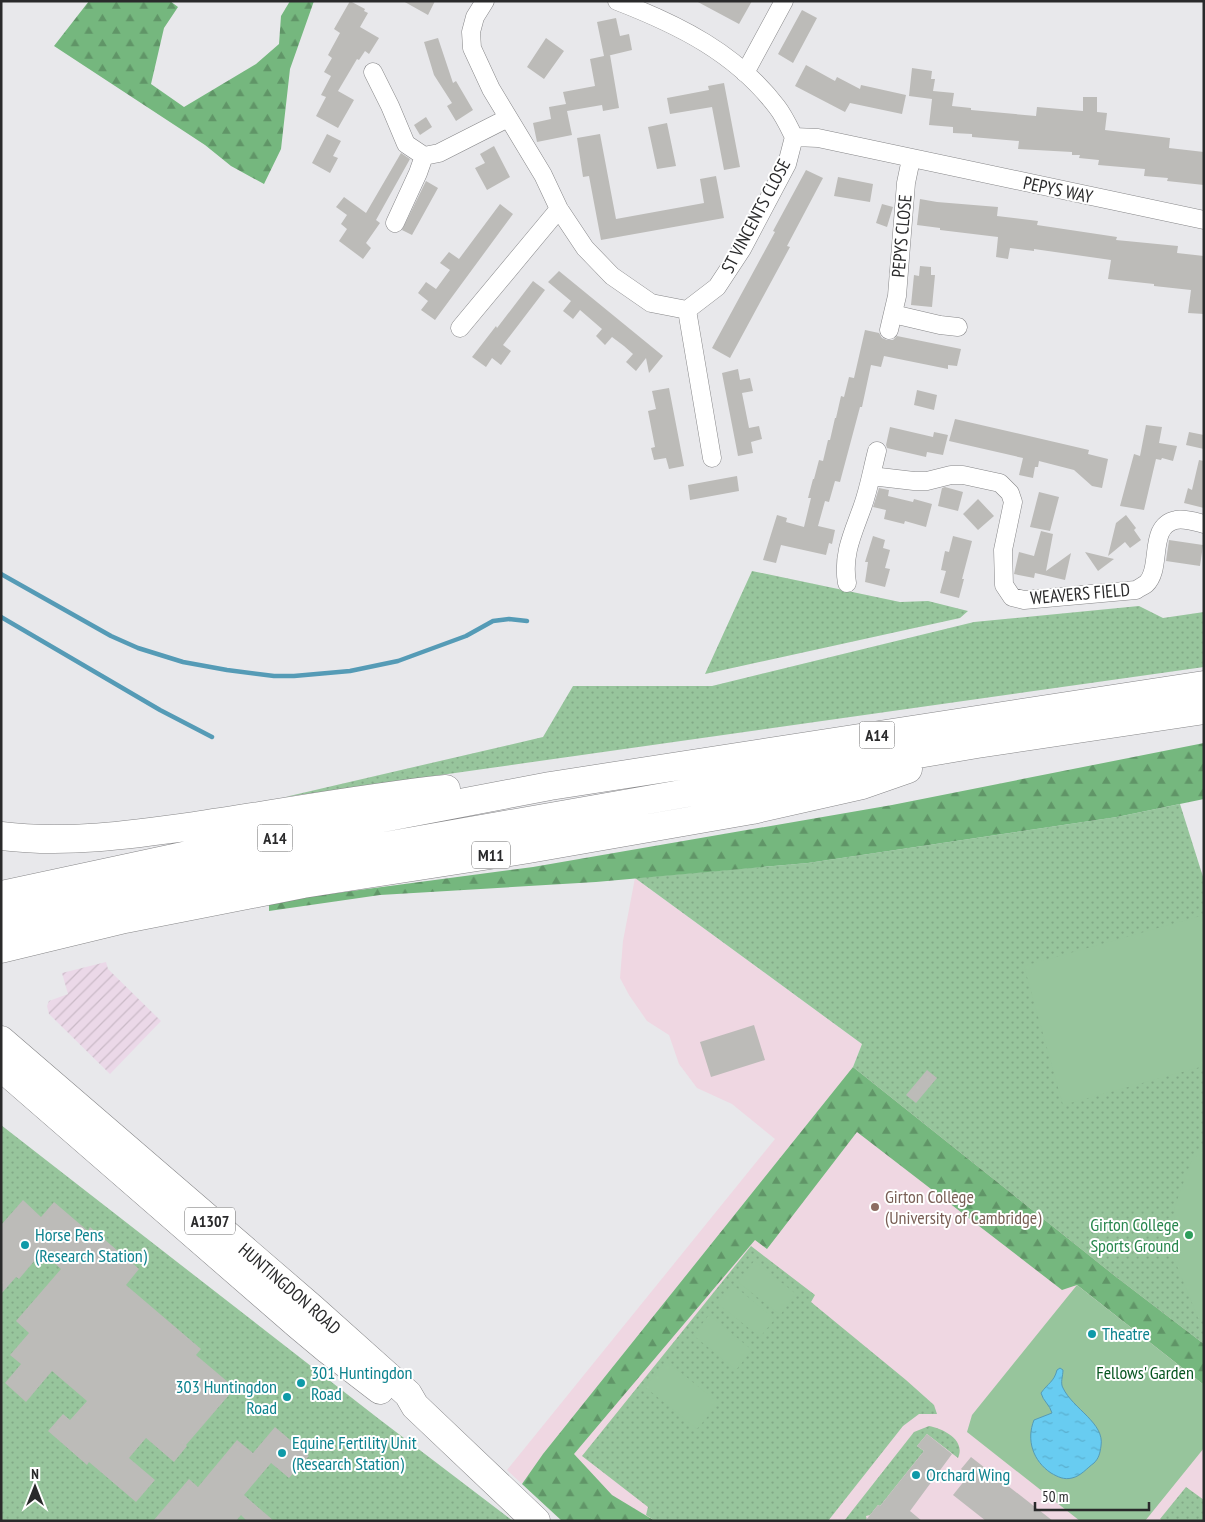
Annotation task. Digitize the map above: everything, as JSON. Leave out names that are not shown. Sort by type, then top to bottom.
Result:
[{"type":"main road","name":"A14","points":[[1,895],[198,854],[550,786],[1204,685]]},
{"type":"main road","name":"A14","points":[[1,922],[192,880],[977,744],[1204,710]]},
{"type":"main road","name":"M11","points":[[1,949],[125,919],[303,884],[529,849],[752,810],[862,785],[977,744]]},
{"type":"main road","name":"A14","points":[[1,836],[20,838],[82,838],[128,835],[395,794],[473,786],[550,786]]},
{"type":"main road","name":"HUNTINGDON ROAD","points":[[1,1040],[305,1316],[328,1350],[396,1402],[415,1406],[536,1521]]},
{"type":"main road","name":"HUNTINGDON ROAD","points":[[1,1067],[305,1316]]},
{"type":"street","points":[[485,1],[475,17],[471,32],[472,48],[491,89],[543,176],[559,209],[585,248],[612,276],[651,303],[687,310],[712,458]]},
{"type":"street","name":"ST VINCENTS CLOSE","points":[[617,1],[652,14],[689,32],[717,50],[745,73],[778,108],[794,137],[787,164],[742,249],[717,287],[687,310]]},
{"type":"street","points":[[745,73],[784,1]]},
{"type":"street","points":[[373,72],[406,144],[424,156],[439,152],[508,118]]},
{"type":"street","name":"ST VINCENTS CLOSE","points":[[794,137],[818,138],[911,159]]},
{"type":"street","points":[[395,223],[424,156]]},
{"type":"street","name":"PEPYS WAY","points":[[911,159],[1204,220]]},
{"type":"street","name":"PEPYS CLOSE","points":[[911,159],[906,183],[897,296],[891,322],[958,327]]},
{"type":"street","points":[[460,328],[559,209]]},
{"type":"street","points":[[847,583],[845,569],[849,542],[863,507],[877,451]]},
{"type":"street","name":"WEAVERS FIELD","points":[[871,476],[927,481],[951,475],[963,475],[1000,483],[1010,493],[1013,502],[1003,550],[1004,585],[1012,597],[1024,600],[1136,590],[1146,584],[1152,573],[1158,540],[1161,532],[1168,524],[1178,520],[1204,524]]},
{"type":"shaded area","name":"Girton College (University of Cambridge)","points":[[635,878],[862,1044],[853,1067],[1204,1344],[1204,1521],[562,1521],[507,1470],[775,1139],[732,1104],[697,1088],[679,1064],[669,1035],[647,1021],[629,995],[620,978],[623,941]]},
{"type":"shaded area","points":[[106,962],[108,969],[161,1021],[110,1074],[49,1014],[47,1006],[49,1001],[68,994],[62,973]]},
{"type":"green space","points":[[89,1],[170,1],[178,7],[164,28],[151,84],[184,107],[256,64],[279,44],[281,16],[290,1],[314,1],[290,69],[281,149],[264,184],[231,166],[205,145],[54,46]]},
{"type":"green space","points":[[752,571],[900,602],[928,601],[968,611],[960,618],[705,674]]},
{"type":"green space","points":[[1139,606],[1163,618],[1204,612],[1204,667],[285,797],[543,737],[573,686],[712,686],[974,622]]},
{"type":"green space","points":[[1204,743],[1204,799],[1117,817],[808,863],[596,882],[380,895],[269,911],[269,902],[533,867],[892,805]]},
{"type":"green space","points":[[1180,804],[1204,880],[1204,1344],[1115,1276],[853,1067],[862,1044],[635,878],[808,863],[1117,817]]},
{"type":"green space","points":[[1204,915],[1204,1066],[1063,1105],[1024,966]]},
{"type":"green space","points":[[853,1067],[1115,1276],[1204,1344],[1204,1385],[1077,1285],[1062,1290],[857,1132],[767,1249],[755,1240],[574,1454],[612,1495],[655,1521],[562,1521],[522,1484],[543,1454]]},
{"type":"green space","points":[[1,1125],[379,1419],[513,1521],[1,1521]]},
{"type":"green space","name":"Girton College Sports Ground","points":[[1204,1149],[1204,1322],[1198,1318],[1175,1261],[1174,1209],[1191,1162]]},
{"type":"green space","points":[[751,1246],[815,1295],[811,1302],[906,1380],[934,1405],[937,1414],[919,1414],[903,1426],[828,1521],[655,1521],[646,1515],[648,1507],[582,1456]]},
{"type":"green space","points":[[754,1261],[796,1294],[780,1315],[738,1282]]},
{"type":"green space","points":[[732,1284],[775,1319],[760,1337],[717,1303]]},
{"type":"green space","name":"Fellows' Garden","points":[[1077,1285],[1204,1385],[1204,1448],[1145,1521],[1080,1521],[967,1432],[972,1415]]},
{"type":"green space","points":[[709,1315],[752,1350],[736,1370],[693,1335]]},
{"type":"green space","points":[[666,1361],[719,1403],[697,1429],[645,1387]]},
{"type":"green space","points":[[929,1426],[952,1436],[959,1446],[958,1458],[927,1434],[917,1446],[924,1451],[880,1506],[878,1505],[870,1515],[866,1516],[867,1521],[844,1521],[914,1432]]},
{"type":"green space","points":[[1186,1487],[1204,1500],[1204,1521],[1163,1521],[1160,1519]]},
{"type":"water","points":[[1060,1368],[1063,1370],[1063,1388],[1093,1423],[1101,1438],[1100,1451],[1096,1461],[1081,1474],[1069,1479],[1059,1477],[1045,1468],[1036,1456],[1031,1442],[1034,1420],[1052,1413],[1041,1393]]},
{"type":"building","points":[[350,1],[365,9],[364,11],[368,13],[360,27],[379,38],[369,54],[365,51],[359,60],[357,59],[338,91],[354,100],[338,128],[316,116],[326,97],[321,95],[331,76],[324,72],[332,58],[328,55],[340,33],[334,29]]},
{"type":"building","points":[[403,1],[435,1],[428,15]]},
{"type":"building","points":[[696,1],[752,1],[739,24]]},
{"type":"building","points":[[802,10],[817,18],[793,63],[778,54]]},
{"type":"building","points":[[616,18],[620,36],[629,34],[632,50],[610,55],[619,108],[603,111],[602,105],[567,111],[572,135],[537,142],[533,123],[551,119],[549,107],[566,104],[563,92],[595,86],[590,59],[604,56],[597,22]]},
{"type":"building","points":[[438,38],[453,83],[456,81],[473,110],[456,121],[447,106],[452,103],[434,75],[424,42]]},
{"type":"building","points":[[546,38],[564,51],[544,79],[527,67]]},
{"type":"building","points":[[806,65],[835,81],[837,77],[860,89],[861,85],[906,95],[902,114],[850,103],[845,112],[795,86]]},
{"type":"building","points":[[912,68],[932,71],[931,79],[935,79],[933,91],[954,93],[952,106],[971,108],[971,110],[1036,116],[1037,107],[1083,111],[1083,97],[1097,97],[1097,112],[1107,113],[1105,130],[1170,138],[1169,148],[1204,152],[1204,185],[1167,181],[1168,178],[1144,176],[1145,169],[1098,165],[1099,160],[1079,158],[1080,155],[1072,155],[1072,152],[1018,149],[1019,141],[972,137],[972,134],[953,133],[953,127],[929,125],[932,99],[909,96]]},
{"type":"building","points":[[724,83],[740,167],[724,170],[712,107],[670,114],[667,98],[709,90],[708,86]]},
{"type":"building","points":[[426,117],[432,127],[420,135],[414,125]]},
{"type":"building","points":[[667,123],[676,166],[657,169],[648,127]]},
{"type":"building","points":[[327,134],[341,141],[333,156],[338,158],[330,173],[312,163]]},
{"type":"building","points":[[600,134],[616,219],[704,203],[700,179],[716,176],[724,218],[601,240],[589,176],[583,177],[577,138]]},
{"type":"building","points":[[494,146],[510,177],[487,190],[475,168],[485,163],[480,154]]},
{"type":"building","points":[[401,153],[410,159],[376,220],[380,223],[366,243],[371,248],[363,259],[339,241],[347,229],[341,224],[347,215],[336,207],[344,197],[366,213]]},
{"type":"building","points":[[806,170],[823,178],[787,246],[790,247],[730,358],[712,348],[775,232],[773,231]]},
{"type":"building","points":[[838,177],[873,184],[870,202],[834,196]]},
{"type":"building","points":[[426,181],[438,188],[412,235],[402,230]]},
{"type":"building","points":[[920,199],[998,207],[997,216],[1038,221],[1037,225],[1117,237],[1116,240],[1178,246],[1177,253],[1204,256],[1204,314],[1188,313],[1191,290],[1108,279],[1111,260],[1034,249],[1034,251],[1010,248],[1008,259],[996,257],[998,237],[940,230],[940,228],[917,225]]},
{"type":"building","points":[[500,204],[513,214],[435,320],[421,310],[428,301],[418,293],[426,282],[436,289],[450,270],[440,263],[449,252],[459,259]]},
{"type":"building","points":[[882,204],[893,207],[887,227],[876,223]]},
{"type":"building","points":[[920,266],[931,267],[931,275],[935,275],[932,307],[911,305],[914,275],[919,276]]},
{"type":"building","points":[[559,271],[663,356],[649,373],[646,358],[636,371],[626,362],[633,354],[612,337],[605,345],[596,336],[602,329],[580,310],[573,319],[563,311],[571,301],[548,282]]},
{"type":"building","points":[[533,281],[545,290],[503,345],[511,351],[501,365],[492,358],[486,367],[472,357]]},
{"type":"building","points":[[865,330],[879,333],[882,338],[887,340],[893,340],[897,336],[961,349],[957,366],[948,365],[948,369],[884,356],[881,367],[871,365],[862,407],[860,407],[840,482],[835,481],[829,502],[825,501],[818,526],[835,530],[832,544],[829,543],[826,555],[781,545],[776,563],[763,560],[777,515],[787,518],[786,522],[804,527],[811,498],[808,498],[813,479],[819,460],[823,461],[841,396],[844,397],[849,377],[854,378]]},
{"type":"building","points":[[738,369],[740,380],[750,378],[753,391],[742,393],[749,428],[759,426],[762,439],[751,442],[753,453],[738,456],[722,373]]},
{"type":"building","points":[[669,388],[684,466],[669,469],[666,458],[654,460],[651,448],[655,447],[648,411],[656,409],[652,391]]},
{"type":"building","points":[[917,390],[937,395],[934,410],[914,405]]},
{"type":"building","points":[[955,419],[1089,450],[1088,454],[1108,459],[1102,488],[1092,486],[1074,470],[1039,461],[1038,467],[1035,467],[1033,478],[1019,475],[1023,458],[949,441]]},
{"type":"building","points":[[1146,425],[1162,427],[1159,443],[1177,446],[1173,461],[1162,458],[1161,460],[1156,459],[1144,510],[1120,506],[1134,454],[1140,456]]},
{"type":"building","points":[[890,427],[933,437],[934,432],[948,435],[943,455],[927,452],[926,457],[887,448]]},
{"type":"building","points":[[1189,432],[1204,435],[1204,449],[1186,445]]},
{"type":"building","points":[[1199,460],[1204,461],[1204,508],[1184,503],[1188,488],[1192,490]]},
{"type":"building","points":[[737,476],[739,491],[690,500],[688,485]]},
{"type":"building","points":[[945,487],[963,492],[958,511],[938,506],[942,488]]},
{"type":"building","points":[[879,488],[889,490],[888,496],[913,502],[914,499],[932,504],[926,527],[905,521],[904,524],[884,519],[886,510],[873,507]]},
{"type":"building","points":[[1039,492],[1059,497],[1050,531],[1030,527]]},
{"type":"building","points":[[978,499],[994,516],[978,530],[963,514]]},
{"type":"building","points":[[1126,515],[1136,528],[1134,530],[1141,540],[1130,548],[1125,542],[1108,556],[1116,523]]},
{"type":"building","points":[[1041,531],[1053,534],[1046,571],[1071,553],[1065,580],[1035,573],[1034,578],[1014,574],[1019,552],[1034,556]]},
{"type":"building","points":[[873,536],[885,540],[883,548],[890,550],[885,568],[890,569],[885,587],[865,582],[868,562],[865,562]]},
{"type":"building","points":[[953,536],[972,541],[959,598],[940,593],[946,571],[941,570],[945,551],[949,552]]},
{"type":"building","points":[[1169,540],[1203,545],[1200,566],[1166,561]]},
{"type":"building","points":[[1085,552],[1114,559],[1098,571]]},
{"type":"building","points":[[754,1025],[765,1060],[711,1077],[700,1042]]},
{"type":"building","points":[[927,1070],[937,1078],[916,1103],[906,1095]]},
{"type":"building","points":[[23,1200],[41,1217],[54,1202],[88,1231],[90,1227],[139,1269],[126,1285],[201,1349],[196,1355],[235,1388],[186,1445],[174,1462],[146,1438],[129,1458],[155,1480],[136,1502],[89,1462],[87,1465],[48,1431],[63,1414],[70,1420],[87,1401],[52,1371],[26,1402],[5,1383],[21,1364],[10,1355],[29,1333],[16,1321],[61,1269],[42,1252],[19,1279],[16,1277],[1,1294],[1,1225]]},
{"type":"building","points":[[275,1427],[309,1456],[289,1478],[271,1463],[244,1495],[274,1521],[247,1521],[241,1515],[236,1521],[153,1521],[189,1479],[198,1487],[237,1440],[253,1453]]},
{"type":"building","name":"Orchard Wing","points":[[927,1434],[952,1454],[910,1511],[922,1521],[865,1521],[878,1505],[880,1506],[924,1451],[917,1446]]},
{"type":"building","points":[[971,1457],[1053,1521],[986,1521],[953,1495],[969,1475],[961,1469]]},
{"type":"waterway","points":[[1,574],[111,636],[138,648],[183,662],[274,676],[350,671],[398,661],[466,636],[493,621],[509,619],[527,621]]},
{"type":"waterway","points":[[1,617],[160,710],[212,737]]},
{"type":"place","name":"Girton College (University of Cambridge)","points":[[875,1207]]},
{"type":"place","name":"Girton College Sports Ground","points":[[1189,1235]]},
{"type":"place","name":"Horse Pens (Research Station)","points":[[25,1245]]},
{"type":"place","name":"Theatre","points":[[1092,1334]]},
{"type":"place","name":"301 Huntingdon Road","points":[[301,1383]]},
{"type":"place","name":"303 Huntingdon Road","points":[[287,1397]]},
{"type":"place","name":"Equine Fertility Unit (Research Station)","points":[[282,1453]]},
{"type":"place","name":"Orchard Wing","points":[[916,1475]]}]
